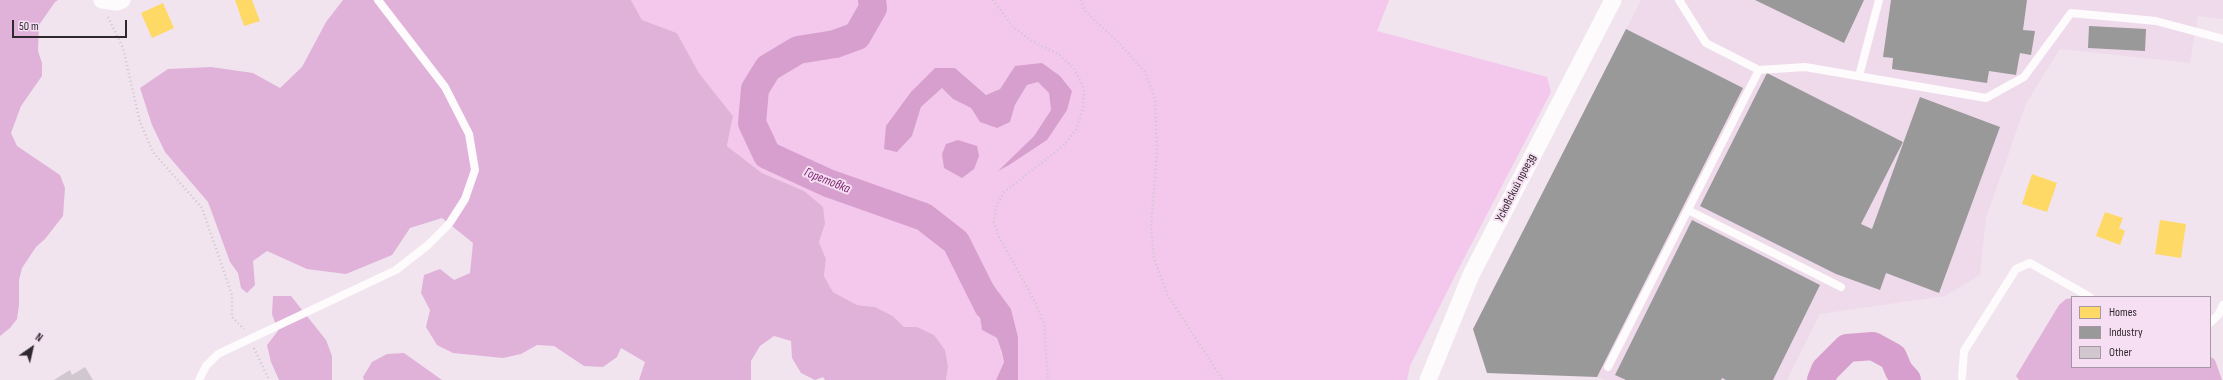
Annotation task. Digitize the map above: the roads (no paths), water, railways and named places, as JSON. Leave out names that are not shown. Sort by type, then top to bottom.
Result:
[{"type":"street","points":[[105,7],[122,0]]},
{"type":"street","name":"Усковский проезд","points":[[1428,380],[1471,275],[1612,0]]},
{"type":"lane","points":[[199,380],[206,366],[218,354],[396,270],[428,245],[449,224],[465,199],[475,170],[469,134],[446,87],[378,0]]},
{"type":"lane","points":[[1679,0],[1706,43],[1759,70],[1805,67],[1986,98],[2024,77],[2071,14],[2156,21],[2223,39]]},
{"type":"lane","points":[[1859,76],[1879,0]]},
{"type":"lane","points":[[1608,367],[1759,70]]},
{"type":"lane","points":[[1688,210],[1841,287]]},
{"type":"lane","points":[[1962,377],[1964,351],[2016,269],[2030,263],[2088,296]]},
{"type":"lane","points":[[2211,322],[2218,315],[2223,305]]},
{"type":"waterway","name":"Горетовка","points":[[872,0],[873,8],[857,36],[835,44],[798,50],[768,68],[755,89],[752,123],[767,155],[828,183],[924,217],[956,242],[988,306]]},
{"type":"waterway","name":"Горетовка","points":[[1821,380],[1825,370],[1847,348],[1873,346],[1893,357],[1899,371],[1907,380]]}]
